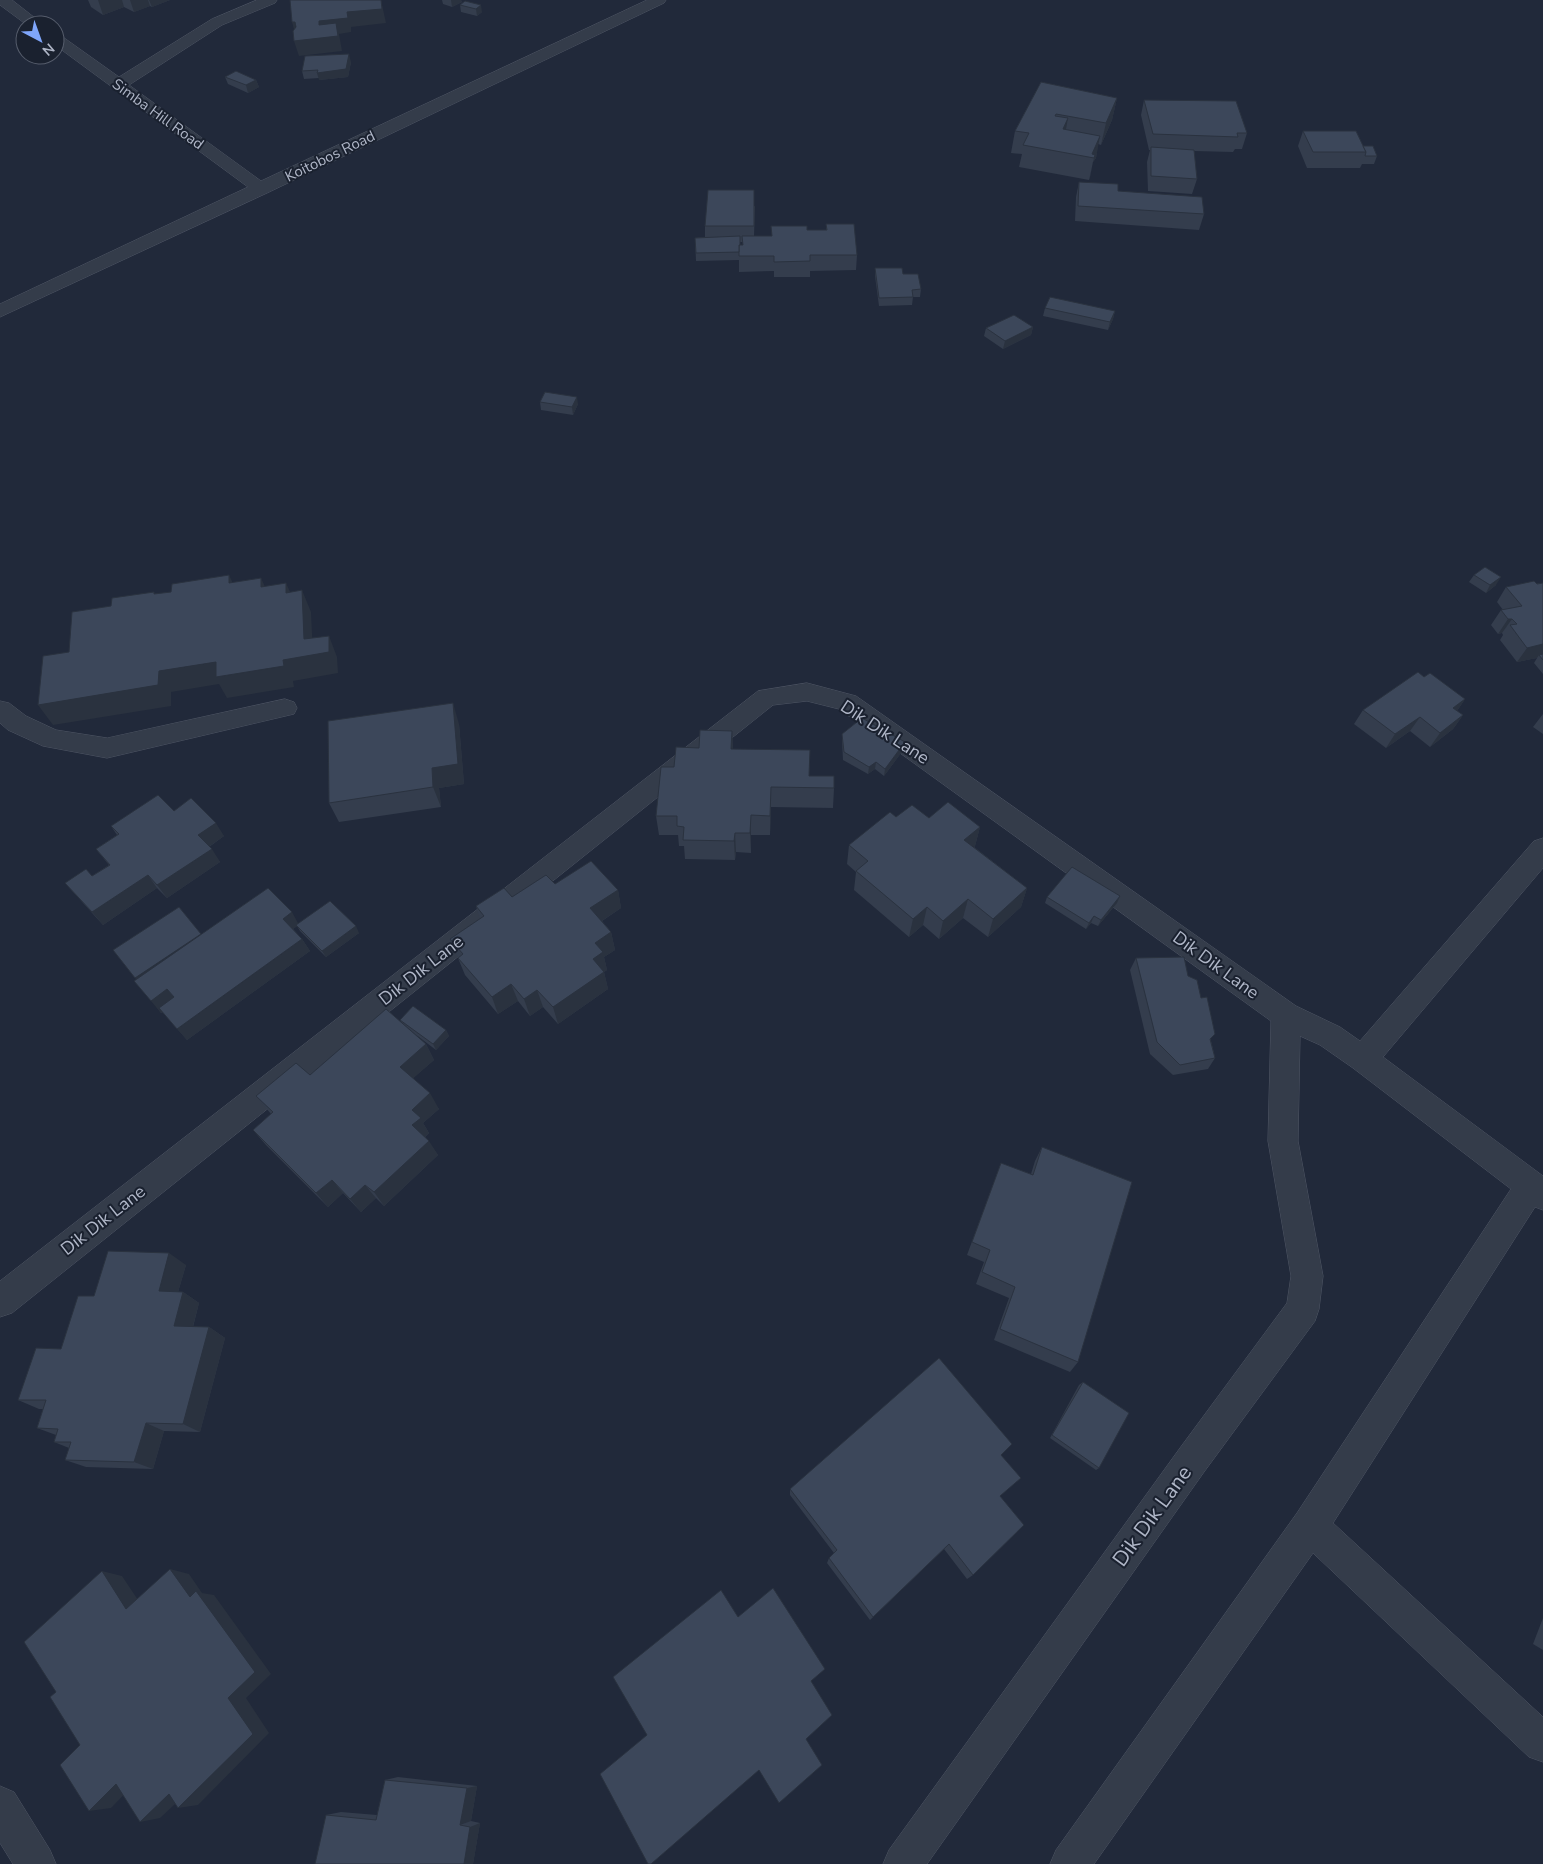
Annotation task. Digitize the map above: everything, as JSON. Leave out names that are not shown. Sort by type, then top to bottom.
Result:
[{"type":"street","points":[[3,0],[23,15]]},
{"type":"street","points":[[118,85],[217,22],[270,0]]},
{"type":"street","name":"Koitobos Road","points":[[0,311],[659,0]]},
{"type":"street","name":"Simba Hill Road","points":[[65,45],[261,189]]},
{"type":"street","name":"Dik Dik Lane","points":[[0,1301],[767,697],[807,692],[847,702],[1286,1015],[1330,1036],[1363,1059],[1537,1191]]},
{"type":"street","points":[[0,710],[17,723],[52,739],[107,748],[285,708]]},
{"type":"street","points":[[1363,1059],[1543,849]]},
{"type":"street","name":"Dik Dik Lane","points":[[904,1864],[1303,1309],[1307,1276],[1283,1141],[1286,1015]]},
{"type":"street","points":[[1070,1864],[1310,1526],[1537,1191]]},
{"type":"street","points":[[1310,1526],[1543,1743]]},
{"type":"street","points":[[0,1806],[36,1864]]},
{"type":"building","points":[[290,0],[381,0],[382,9],[347,12],[348,18],[319,21],[319,25],[336,23],[338,36],[294,41],[293,31],[296,27],[295,22],[292,22]]},
{"type":"building","points":[[465,1],[481,5],[476,9],[460,5]]},
{"type":"building","points":[[349,54],[346,69],[317,73],[318,70],[302,71],[305,56]]},
{"type":"building","points":[[236,71],[256,80],[246,85],[225,77]]},
{"type":"building","points":[[1041,82],[1117,98],[1106,123],[1056,114],[1055,116],[1068,118],[1063,129],[1100,136],[1092,154],[1095,155],[1094,158],[1023,145],[1029,133],[1015,131]]},
{"type":"building","points":[[1144,100],[1236,101],[1247,133],[1237,133],[1238,137],[1153,134]]},
{"type":"building","points":[[1303,131],[1356,131],[1366,152],[1313,152]]},
{"type":"building","points":[[1363,146],[1373,146],[1377,156],[1365,156],[1366,152]]},
{"type":"building","points":[[1151,147],[1194,150],[1197,179],[1151,176]]},
{"type":"building","points":[[1079,182],[1118,184],[1118,191],[1202,197],[1204,214],[1078,206]]},
{"type":"building","points":[[708,190],[754,190],[754,226],[705,226]]},
{"type":"building","points":[[826,224],[854,224],[857,255],[810,255],[810,261],[774,262],[774,256],[739,256],[739,245],[743,245],[742,236],[772,236],[771,226],[807,226],[807,230],[827,230]]},
{"type":"building","points":[[740,236],[739,252],[696,253],[695,238]]},
{"type":"building","points":[[875,268],[902,268],[903,274],[918,274],[921,289],[912,290],[913,297],[879,298]]},
{"type":"building","points":[[1050,297],[1115,311],[1110,322],[1045,308]]},
{"type":"building","points":[[1014,315],[1033,327],[1005,341],[986,328]]},
{"type":"building","points":[[545,392],[577,397],[572,407],[540,402]]},
{"type":"building","points":[[1485,567],[1501,577],[1490,585],[1474,575]]},
{"type":"building","points":[[229,575],[229,583],[261,578],[261,587],[286,583],[286,593],[302,590],[304,639],[329,636],[329,652],[283,660],[284,666],[216,677],[216,662],[159,671],[158,685],[38,705],[43,656],[69,652],[72,612],[111,606],[112,598],[154,592],[154,594],[171,592],[172,584]]},
{"type":"building","points":[[1534,581],[1537,584],[1543,583],[1543,644],[1527,648],[1510,625],[1517,624],[1512,619],[1508,619],[1501,610],[1522,606],[1506,587]]},
{"type":"building","points":[[1418,672],[1424,677],[1430,673],[1465,699],[1453,708],[1463,715],[1440,733],[1420,717],[1395,734],[1363,710]]},
{"type":"building","points":[[453,703],[458,764],[432,768],[433,787],[329,803],[328,721]]},
{"type":"building","points":[[862,718],[905,742],[885,769],[876,762],[869,767],[844,752],[842,734]]},
{"type":"building","points":[[700,730],[732,731],[731,749],[810,750],[809,776],[834,776],[834,788],[771,787],[770,816],[751,815],[750,833],[735,833],[734,841],[683,840],[684,827],[677,826],[677,816],[656,816],[661,767],[674,767],[676,747],[699,748]]},
{"type":"building","points":[[158,795],[174,811],[191,798],[216,823],[198,835],[212,849],[157,885],[148,875],[92,912],[65,883],[86,869],[92,876],[110,865],[96,849],[119,834],[111,826]]},
{"type":"building","points":[[948,802],[980,827],[964,840],[1027,888],[993,919],[968,899],[943,921],[927,907],[913,919],[856,871],[868,861],[849,845],[890,812],[896,817],[912,805],[929,818]]},
{"type":"building","points":[[591,861],[618,890],[590,908],[611,932],[595,943],[603,952],[593,959],[604,972],[553,1007],[537,990],[524,999],[511,984],[492,997],[458,958],[463,954],[450,939],[484,916],[476,906],[504,888],[512,897],[546,875],[555,884]]},
{"type":"building","points":[[1072,867],[1120,896],[1101,920],[1094,916],[1089,923],[1047,897]]},
{"type":"building","points":[[268,888],[292,912],[283,919],[302,939],[177,1029],[159,1008],[174,997],[167,989],[151,1001],[134,981]]},
{"type":"building","points":[[330,901],[356,926],[322,951],[296,925]]},
{"type":"building","points":[[179,907],[201,934],[135,978],[113,950]]},
{"type":"building","points":[[1184,957],[1188,976],[1197,980],[1201,998],[1207,997],[1215,1034],[1210,1039],[1215,1058],[1180,1065],[1157,1042],[1136,958]]},
{"type":"building","points":[[413,1006],[446,1030],[433,1044],[400,1020]]},
{"type":"building","points":[[386,1009],[426,1044],[400,1067],[430,1093],[412,1110],[421,1118],[412,1125],[429,1141],[374,1192],[365,1185],[350,1199],[332,1180],[316,1193],[253,1130],[273,1112],[256,1096],[296,1063],[310,1075]]},
{"type":"building","points":[[1042,1147],[1132,1182],[1078,1362],[1000,1329],[1015,1287],[982,1272],[990,1250],[972,1242],[1001,1163],[1033,1175]]},
{"type":"building","points":[[108,1251],[169,1253],[159,1291],[183,1292],[174,1326],[209,1327],[183,1424],[146,1423],[134,1462],[65,1460],[71,1442],[54,1442],[58,1429],[37,1428],[46,1400],[18,1400],[36,1348],[61,1349],[78,1296],[94,1296]]},
{"type":"building","points":[[939,1358],[1012,1444],[1001,1455],[1021,1478],[1000,1496],[1024,1525],[973,1575],[949,1544],[873,1617],[829,1558],[837,1550],[790,1489]]},
{"type":"building","points":[[1083,1382],[1129,1413],[1099,1468],[1052,1435]]},
{"type":"building","points":[[170,1569],[190,1597],[196,1591],[255,1672],[228,1698],[253,1734],[178,1808],[169,1794],[140,1822],[116,1784],[89,1811],[60,1765],[80,1745],[50,1697],[56,1692],[24,1642],[102,1571],[126,1609]]},
{"type":"building","points":[[773,1588],[825,1669],[811,1681],[832,1715],[806,1739],[822,1765],[779,1803],[759,1770],[651,1864],[648,1864],[600,1774],[647,1735],[613,1677],[721,1590],[738,1617]]},
{"type":"building","points":[[385,1780],[467,1788],[460,1825],[470,1827],[464,1864],[315,1864],[326,1815],[376,1820]]}]
